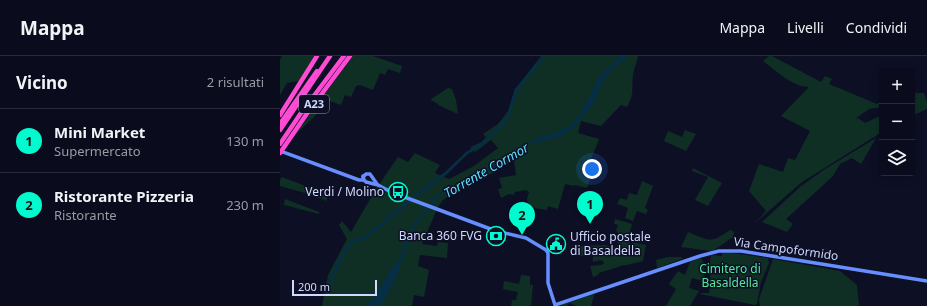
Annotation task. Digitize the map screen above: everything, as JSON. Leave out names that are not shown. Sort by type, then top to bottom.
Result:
[{"type":"highway","name":"A23","points":[[280,115],[317,56]]},
{"type":"highway","name":"A23","points":[[280,124],[327,56]]},
{"type":"highway","name":"A23","points":[[280,130],[330,56]]},
{"type":"highway","name":"A23","points":[[280,144],[301,113],[344,56]]},
{"type":"highway","name":"A23","points":[[281,152],[306,115],[350,56]]},
{"type":"main road","points":[[281,152],[353,177],[363,178],[366,182],[378,185],[386,190],[434,208],[496,230],[527,239],[546,250],[548,253],[548,283],[554,305]]},
{"type":"main road","points":[[363,178],[368,173],[371,174],[372,178],[378,185]]},
{"type":"main road","points":[[369,182],[372,178]]},
{"type":"main road","name":"Via Campoformido","points":[[554,305],[719,251],[741,251],[927,281]]},
{"type":"green space","points":[[282,56],[315,56],[300,81],[287,83],[280,95],[280,60]]},
{"type":"green space","points":[[353,56],[373,56],[402,66],[400,73],[388,69],[385,75],[380,73],[373,90],[360,85],[356,86],[351,97],[345,95],[341,105],[327,100],[313,118],[295,135]]},
{"type":"green space","points":[[541,56],[638,56],[633,75],[632,94],[627,107],[621,105],[601,126],[581,121],[578,133],[599,139],[590,162],[596,163],[587,188],[565,184],[558,209],[548,206],[547,210],[528,207],[527,199],[529,192],[526,190],[515,192],[514,195],[509,194],[501,198],[498,189],[502,188],[499,178],[516,175],[514,160],[479,181],[467,184],[443,200],[438,207],[422,244],[437,246],[438,242],[448,243],[447,258],[420,255],[418,266],[429,270],[424,297],[414,295],[412,306],[322,306],[328,275],[347,239],[339,225],[342,221],[351,232],[376,189],[398,157],[408,162],[415,153],[440,165],[435,173],[449,179],[474,166],[498,148],[491,140],[475,152],[470,147],[482,142],[486,137],[483,134],[498,124],[508,111],[515,90]]},
{"type":"green space","points":[[769,56],[772,56],[821,82],[825,76],[832,79],[829,84],[877,104],[879,103],[879,107],[869,109],[855,119],[858,118],[865,123],[879,116],[879,134],[802,182],[755,223],[766,211],[749,191],[759,164],[783,172],[788,158],[795,160],[810,131],[781,116],[809,87],[791,81],[779,74],[763,61]]},
{"type":"green space","points":[[448,88],[452,89],[456,100],[458,114],[438,105],[431,100]]},
{"type":"green space","points":[[915,93],[924,93],[927,102],[927,109],[915,115]]},
{"type":"green space","points":[[685,130],[696,134],[686,151],[664,141],[668,131],[682,137]]},
{"type":"green space","points":[[876,138],[861,164],[852,158],[840,164],[833,176],[786,219],[793,224],[787,232],[762,222],[800,187],[825,169]]},
{"type":"green space","points":[[693,168],[722,183],[708,206],[695,200],[708,177],[692,171]]},
{"type":"green space","points":[[282,177],[329,195],[326,201],[312,195],[280,186],[280,180]]},
{"type":"green space","points":[[642,181],[653,186],[645,208],[648,210],[646,214],[637,211],[633,221],[625,218],[628,208],[617,204],[620,198],[627,200],[629,193],[637,195]]},
{"type":"green space","points":[[285,199],[319,212],[319,214],[284,205]]},
{"type":"green space","points":[[615,219],[632,224],[628,239],[631,240],[626,252],[628,253],[632,242],[646,245],[643,261],[599,273],[593,277],[590,266],[602,265],[604,263],[603,261],[600,260],[593,262],[593,256],[576,256],[576,246],[605,245],[616,248],[619,241],[616,240],[618,225],[614,224]]},
{"type":"green space","points":[[730,230],[734,232],[733,237],[714,250],[710,251],[681,247],[688,232],[710,240]]},
{"type":"green space","name":"Cimitero di Basaldella","points":[[722,253],[768,258],[769,263],[761,282],[757,304],[755,305],[700,294],[709,293],[711,270],[709,270],[711,255],[722,256]]},
{"type":"green space","points":[[668,257],[682,257],[682,259],[657,268],[656,260]]},
{"type":"green space","points":[[700,258],[704,263],[703,281],[692,278],[689,288],[699,291],[690,306],[666,306],[676,289],[669,284],[678,271],[685,275],[690,262]]},
{"type":"green space","points":[[773,259],[840,271],[857,285],[859,306],[760,306],[759,299]]},
{"type":"green space","points":[[521,275],[530,276],[530,285],[533,285],[531,306],[511,306],[512,300],[516,300],[518,292],[503,289],[504,281],[519,284]]},
{"type":"green space","points":[[594,294],[591,306],[576,306],[570,303],[566,306],[559,305]]},
{"type":"water","name":"Torrente Cormor","points":[[621,56],[627,56],[624,62],[624,59],[611,70],[603,81],[593,104],[572,129],[560,137],[530,144],[483,174],[466,181],[440,196],[417,223],[400,264],[400,269],[386,297],[379,306],[364,306],[375,297],[392,267],[397,263],[414,223],[435,197],[478,170],[488,167],[539,137],[558,132],[566,127],[569,127],[569,123],[570,125],[572,124],[581,112],[603,72]]},
{"type":"waterway","points":[[326,292],[341,258],[353,241],[365,238],[414,197],[446,173],[467,153],[483,143],[501,126],[508,117],[516,90],[544,56]]},
{"type":"place","name":"Verdi / Molino","points":[[398,192]]},
{"type":"place","name":"Mini Market","points":[[590,224]]},
{"type":"place","name":"Ristorante Pizzeria","points":[[522,235]]},
{"type":"place","name":"Banca 360 FVG","points":[[496,236]]},
{"type":"place","name":"Ufficio postale di Basaldella","points":[[556,244]]}]
